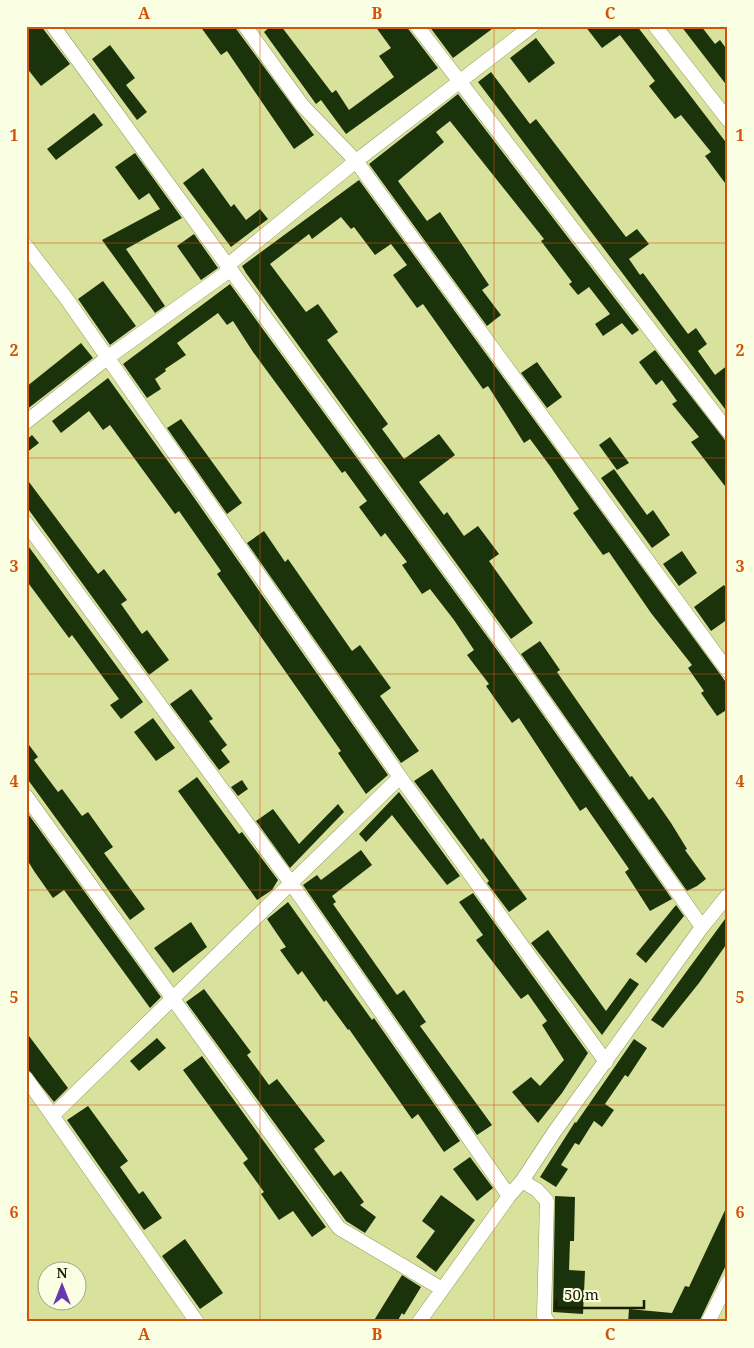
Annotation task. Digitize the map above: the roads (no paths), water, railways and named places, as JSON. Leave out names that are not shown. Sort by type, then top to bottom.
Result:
[{"type":"street","points":[[53,26],[515,660],[702,927]]},
{"type":"street","points":[[244,26],[302,105],[356,161],[728,671]]},
{"type":"street","points":[[417,26],[728,431]]},
{"type":"street","points":[[26,422],[108,358],[226,272],[228,264],[356,161],[532,26]]},
{"type":"street","points":[[655,26],[728,120]]},
{"type":"street","points":[[26,246],[66,298],[400,777],[606,1062]]},
{"type":"street","points":[[26,523],[291,883],[508,1196]]},
{"type":"street","points":[[53,1115],[400,777]]},
{"type":"street","points":[[26,796],[339,1228],[442,1289]]},
{"type":"street","points":[[418,1322],[508,1196],[522,1181],[555,1131],[702,927],[728,895]]},
{"type":"street","points":[[26,1078],[197,1322]]},
{"type":"street","points":[[522,1181],[537,1190],[547,1201],[544,1316],[548,1322]]},
{"type":"street","points":[[708,1322],[728,1282]]}]
